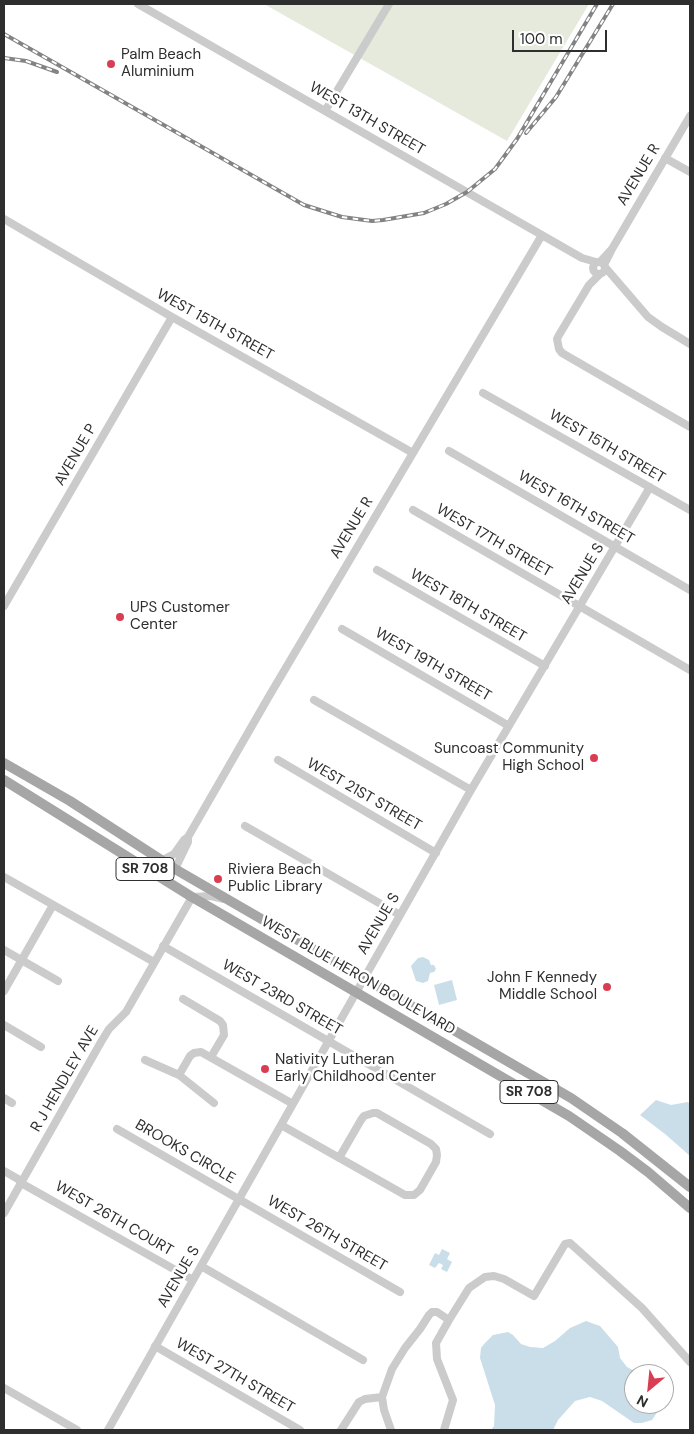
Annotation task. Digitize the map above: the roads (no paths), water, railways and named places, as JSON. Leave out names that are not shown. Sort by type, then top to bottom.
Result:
[{"type":"main road","name":"WEST BLUE HERON BOULEVARD","points":[[6,766],[70,801],[175,870],[226,900],[571,1098],[622,1133],[690,1187]]},
{"type":"main road","name":"WEST BLUE HERON BOULEVARD","points":[[4,780],[192,897],[526,1090],[586,1127],[620,1150],[690,1208]]},
{"type":"main road","points":[[586,1127],[593,1126],[607,1133],[660,1173],[676,1175]]},
{"type":"main road","points":[[675,1194],[690,1192]]},
{"type":"street","name":"WEST 13TH STREET","points":[[138,4],[599,268]]},
{"type":"street","points":[[325,111],[389,4]]},
{"type":"street","name":"AVENUE R","points":[[690,116],[559,335],[557,345],[562,353],[690,427]]},
{"type":"street","points":[[665,158],[690,172]]},
{"type":"street","name":"WEST 15TH STREET","points":[[4,219],[413,453]]},
{"type":"street","name":"AVENUE R","points":[[175,870],[188,842],[188,838],[268,698],[542,235]]},
{"type":"street","points":[[599,268],[612,276],[630,294],[648,317],[690,344]]},
{"type":"street","name":"AVENUE P","points":[[4,606],[172,316]]},
{"type":"street","name":"WEST 15TH STREET","points":[[483,393],[690,510]]},
{"type":"street","name":"WEST 16TH STREET","points":[[449,451],[690,590]]},
{"type":"street","name":"AVENUE S","points":[[108,1430],[471,790],[650,488]]},
{"type":"street","name":"WEST 17TH STREET","points":[[413,510],[690,670]]},
{"type":"street","name":"WEST 18TH STREET","points":[[378,570],[545,666]]},
{"type":"street","name":"WEST 19TH STREET","points":[[342,629],[510,726]]},
{"type":"street","points":[[314,700],[471,790]]},
{"type":"street","name":"WEST 21ST STREET","points":[[278,760],[436,853]]},
{"type":"street","points":[[245,826],[400,915]]},
{"type":"street","name":"AVENUE R","points":[[161,861],[174,854],[184,840],[188,838]]},
{"type":"street","points":[[4,876],[154,962],[192,897],[211,896],[226,900]]},
{"type":"street","points":[[4,991],[53,905]]},
{"type":"street","name":"WEST 23RD STREET","points":[[164,946],[490,1134]]},
{"type":"street","points":[[4,950],[58,981]]},
{"type":"street","name":"R J HENDLEY AVE","points":[[4,1213],[101,1042],[109,1029],[126,1012],[154,962]]},
{"type":"street","points":[[183,999],[217,1019],[223,1025],[224,1035],[212,1057]]},
{"type":"street","points":[[4,1025],[41,1047]]},
{"type":"street","points":[[179,1074],[190,1056],[201,1052],[293,1104]]},
{"type":"street","points":[[145,1060],[179,1074],[214,1103]]},
{"type":"street","points":[[4,1098],[12,1103]]},
{"type":"street","points":[[281,1125],[402,1194],[414,1195],[420,1190],[436,1162],[437,1156],[436,1149],[431,1144],[373,1112],[364,1116],[339,1158]]},
{"type":"street","name":"BROOKS CIRCLE","points":[[117,1129],[239,1199]]},
{"type":"street","name":"WEST 26TH COURT","points":[[4,1171],[18,1179],[21,1183],[193,1280]]},
{"type":"street","name":"WEST 26TH COURT","points":[[4,1176],[13,1182],[21,1183]]},
{"type":"street","name":"WEST 26TH STREET","points":[[239,1199],[400,1292]]},
{"type":"street","points":[[444,1430],[453,1400],[437,1359],[436,1344],[469,1288],[485,1277],[494,1276],[504,1279],[534,1296],[565,1244],[570,1243],[642,1308],[690,1362]]},
{"type":"street","points":[[201,1266],[363,1360]]},
{"type":"street","points":[[391,1430],[382,1397],[392,1369],[404,1348],[420,1329],[428,1315],[436,1312],[449,1320]]},
{"type":"street","name":"WEST 27TH STREET","points":[[155,1346],[300,1430]]},
{"type":"street","points":[[4,1388],[77,1430]]},
{"type":"street","points":[[341,1430],[359,1402],[365,1398],[382,1397]]},
{"type":"water","points":[[423,957],[429,960],[436,969],[430,973],[428,981],[423,983],[416,981],[411,966],[418,958]]},
{"type":"water","points":[[452,980],[457,1000],[439,1005],[434,985]]},
{"type":"water","points":[[656,1100],[671,1105],[688,1102],[690,1104],[690,1156],[640,1115]]},
{"type":"water","points":[[442,1249],[450,1253],[447,1259],[452,1262],[447,1272],[441,1269],[443,1265],[439,1263],[435,1268],[429,1265],[435,1253],[439,1255]]},
{"type":"water","points":[[586,1321],[600,1326],[618,1347],[620,1358],[625,1364],[624,1414],[656,1414],[652,1420],[634,1423],[602,1401],[590,1397],[575,1401],[558,1420],[553,1430],[491,1430],[494,1426],[495,1405],[480,1358],[481,1348],[493,1335],[508,1332],[521,1344],[543,1348],[555,1341],[570,1328]]},
{"type":"railway","points":[[4,34],[304,205],[342,217],[372,221],[424,213],[446,204],[467,192],[495,169],[517,139],[597,4]]},
{"type":"railway","points":[[526,133],[556,97],[613,4]]},
{"type":"railway","points":[[4,58],[26,61],[57,72]]},
{"type":"place","name":"Palm Beach Aluminium","points":[[111,64]]},
{"type":"place","name":"UPS Customer Center","points":[[120,617]]},
{"type":"place","name":"Suncoast Community High School","points":[[594,758]]},
{"type":"place","name":"Riviera Beach Public Library","points":[[218,879]]},
{"type":"place","name":"John F Kennedy Middle School","points":[[607,987]]},
{"type":"place","name":"Nativity Lutheran Early Childhood Center","points":[[265,1069]]}]
